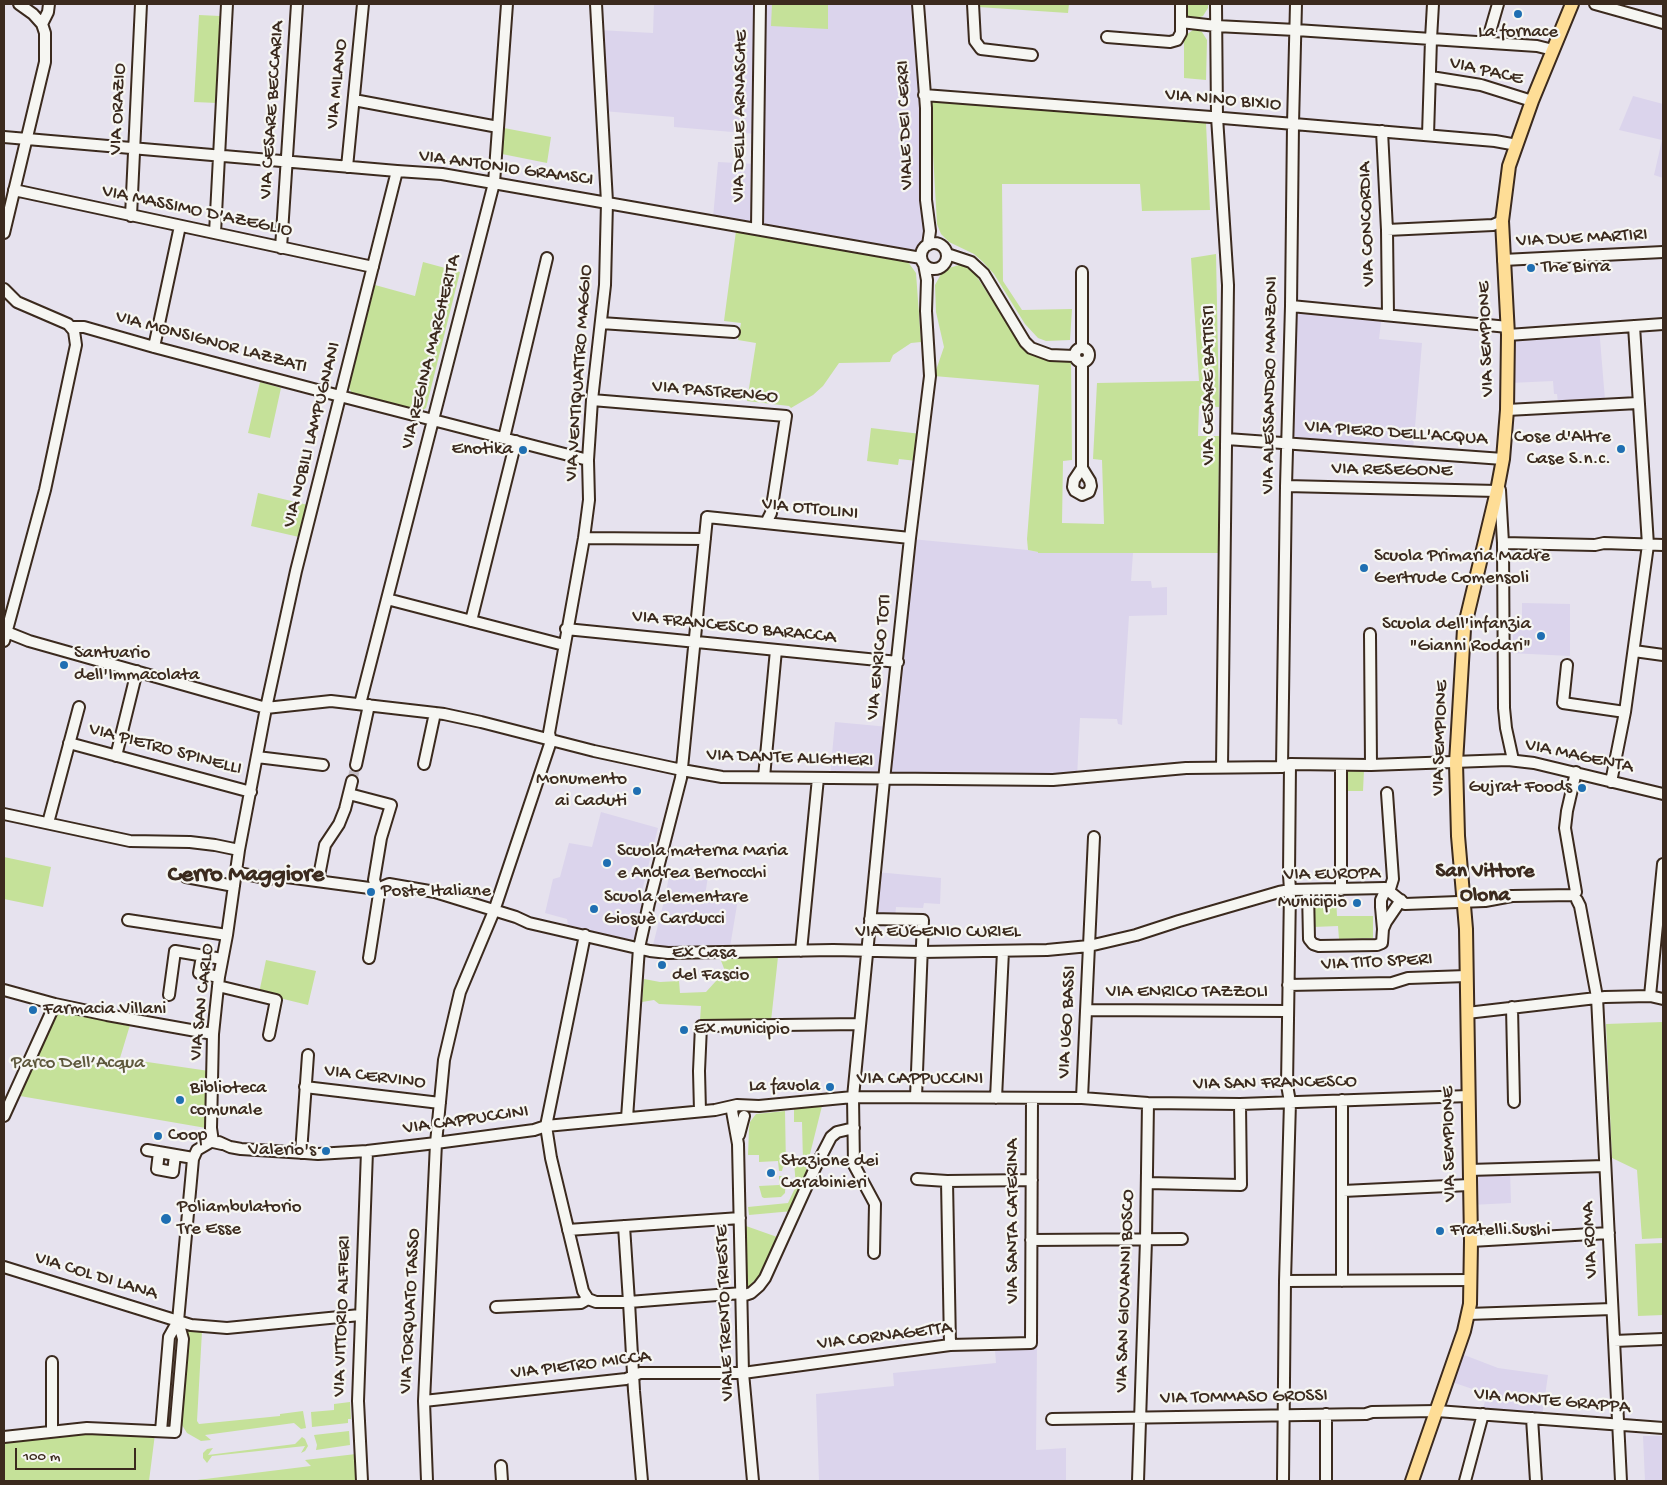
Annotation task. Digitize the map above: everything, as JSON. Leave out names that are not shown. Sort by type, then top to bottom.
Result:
[{"type":"main road","name":"VIA SEMPIONE","points":[[1412,1481],[1464,1331],[1468,1314],[1471,1280],[1466,929],[1462,902],[1458,836],[1456,763],[1464,629],[1498,485],[1508,410],[1508,331],[1502,221],[1509,166],[1532,101],[1572,4]]},
{"type":"street","points":[[4,233],[45,62],[45,33],[42,24],[33,14],[19,4]]},
{"type":"street","points":[[42,24],[48,12],[49,4]]},
{"type":"street","name":"VIA ORAZIO","points":[[131,216],[141,4]]},
{"type":"street","points":[[215,233],[227,4]]},
{"type":"street","name":"VIA CESARE BECCARIA","points":[[281,248],[297,4]]},
{"type":"street","name":"VIA MILANO","points":[[347,167],[363,4]]},
{"type":"street","name":"VIA REGINA MARGHERITA","points":[[356,765],[365,705],[387,599],[494,182],[507,4]]},
{"type":"street","name":"VIA VENTIQUATTRO MAGGIO","points":[[494,911],[551,741],[549,733],[566,629],[584,538],[589,500],[588,460],[592,400],[605,285],[607,202],[596,4]]},
{"type":"street","name":"VIA DELLE ARNASCHE","points":[[757,228],[760,4]]},
{"type":"street","name":"VIALE DEI CERRI","points":[[918,4],[924,95],[926,200],[930,232],[924,255]]},
{"type":"street","points":[[973,4],[975,41],[981,49],[1032,55]]},
{"type":"street","points":[[1107,37],[1170,42],[1177,40],[1180,33],[1181,4]]},
{"type":"street","name":"VIA CESARE BATTISTI","points":[[1216,4],[1217,117],[1228,285],[1224,767]]},
{"type":"street","name":"VIA ALESSANDRO MANZONI","points":[[1283,1481],[1285,1281],[1290,1102],[1287,1085],[1290,890],[1286,766],[1286,486],[1296,4]]},
{"type":"street","points":[[1428,135],[1431,78],[1430,39],[1433,4]]},
{"type":"street","points":[[1487,42],[1498,4]]},
{"type":"street","points":[[1595,4],[1663,23]]},
{"type":"street","points":[[1181,22],[1216,26],[1487,42],[1537,46],[1553,50]]},
{"type":"street","name":"VIA PACE","points":[[1431,78],[1481,84],[1532,101]]},
{"type":"street","name":"VIA NINO BIXIO","points":[[924,95],[1217,117],[1495,141],[1517,145]]},
{"type":"street","points":[[354,100],[498,127]]},
{"type":"street","name":"VIA CONCORDIA","points":[[1382,131],[1387,230],[1388,315]]},
{"type":"street","name":"VIA ANTONIO GRAMSCI","points":[[4,137],[442,174],[909,255],[924,255],[932,243],[939,244]]},
{"type":"street","name":"VIA NOBILI LAMPUGNANI","points":[[266,708],[296,571],[397,171]]},
{"type":"street","name":"VIA MASSIMO D'AZEGLIO","points":[[14,190],[373,267]]},
{"type":"street","points":[[1387,230],[1493,225],[1502,221]]},
{"type":"street","points":[[154,347],[180,226]]},
{"type":"street","points":[[927,280],[936,269],[943,266],[947,257],[944,248],[930,232]]},
{"type":"street","name":"VIA DUE MARTIRI","points":[[1503,260],[1663,252]]},
{"type":"street","points":[[924,255],[929,268],[936,269]]},
{"type":"street","points":[[910,538],[930,376],[926,310],[927,280],[924,255]]},
{"type":"street","points":[[947,257],[971,262],[984,274],[1024,342],[1032,348],[1050,355],[1087,360],[1089,356],[1086,349],[1082,348],[1082,272]]},
{"type":"street","points":[[504,438],[547,258]]},
{"type":"street","name":"VIA MONSIGNOR LAZZATI","points":[[4,290],[17,302],[72,327],[84,327],[588,460]]},
{"type":"street","points":[[1291,306],[1388,315],[1508,331],[1663,324]]},
{"type":"street","points":[[601,323],[734,332]]},
{"type":"street","points":[[1611,782],[1625,712],[1648,545],[1634,326]]},
{"type":"street","points":[[4,814],[130,841],[190,842],[239,850],[266,708],[5,635],[45,490],[74,355],[76,337],[72,327]]},
{"type":"street","points":[[1078,359],[1082,468]]},
{"type":"street","name":"VIA PASTRENGO","points":[[592,400],[786,416],[771,513],[766,523]]},
{"type":"street","points":[[1508,410],[1638,403]]},
{"type":"street","name":"VIA PIERO DELL'ACQUA","points":[[1227,439],[1502,459]]},
{"type":"street","points":[[472,621],[516,441]]},
{"type":"street","points":[[1498,485],[1502,543],[1504,708],[1512,760]]},
{"type":"street","name":"VIA RESEGONE","points":[[1286,486],[1498,485]]},
{"type":"street","name":"VIA OTTOLINI","points":[[705,539],[707,517],[910,538]]},
{"type":"street","points":[[584,538],[705,539],[682,770],[640,948],[626,1118]]},
{"type":"street","name":"VIA ENRICO TOTI","points":[[884,780],[910,538]]},
{"type":"street","points":[[1502,543],[1663,545]]},
{"type":"street","points":[[387,599],[564,645]]},
{"type":"street","name":"VIA FRANCESCO BARACCA","points":[[566,629],[898,662]]},
{"type":"street","points":[[1370,634],[1370,765]]},
{"type":"street","points":[[764,777],[776,650]]},
{"type":"street","points":[[1634,651],[1663,655]]},
{"type":"street","points":[[1567,665],[1564,702],[1625,712]]},
{"type":"street","points":[[116,756],[137,672]]},
{"type":"street","name":"VIA DANTE ALIGHIERI","points":[[266,708],[331,702],[435,713],[481,722],[551,741],[682,770],[722,776],[884,780],[1053,780],[1186,768],[1341,765]]},
{"type":"street","points":[[48,823],[79,707]]},
{"type":"street","points":[[424,764],[435,713]]},
{"type":"street","name":"VIA PIETRO SPINELLI","points":[[69,743],[251,792]]},
{"type":"street","points":[[257,757],[323,765]]},
{"type":"street","name":"VIA MAGENTA","points":[[1341,765],[1512,760],[1576,772],[1663,794]]},
{"type":"street","points":[[1341,765],[1341,890]]},
{"type":"street","name":"VIA ROMA","points":[[1576,772],[1565,828],[1597,997],[1621,1481]]},
{"type":"street","points":[[801,951],[818,778]]},
{"type":"street","points":[[874,1254],[875,1204],[854,1164],[853,1097],[884,780]]},
{"type":"street","points":[[318,881],[325,845],[339,824],[352,781]]},
{"type":"street","points":[[1308,891],[1310,942],[1316,945],[1380,944],[1383,940],[1381,900],[1393,879],[1387,793]]},
{"type":"street","points":[[349,794],[391,805],[381,838],[374,880],[379,894],[369,958]]},
{"type":"street","name":"VIA UGO BASSI","points":[[1082,1098],[1094,838]]},
{"type":"street","name":"VIA SAN CARLO","points":[[215,1140],[213,1034],[222,959],[239,850]]},
{"type":"street","points":[[1650,996],[1663,864]]},
{"type":"street","name":"VIA EUGENIO CURIEL","points":[[235,872],[268,879],[279,876],[376,889],[389,884],[428,891],[516,917],[529,923],[668,953],[1047,950],[1089,946],[1136,935],[1179,920],[1230,906]]},
{"type":"street","points":[[186,877],[234,886]]},
{"type":"street","name":"VIA EUROPA","points":[[1230,906],[1290,890],[1387,890],[1405,904],[1485,901],[1512,896],[1578,896]]},
{"type":"street","points":[[1383,929],[1401,900]]},
{"type":"street","name":"VIA TORQUATO TASSO","points":[[427,1481],[424,1401],[436,1143],[444,1060],[460,992],[494,911]]},
{"type":"street","points":[[870,919],[923,920],[916,1097]]},
{"type":"street","name":"VIA SAN CARLO","points":[[128,920],[227,935]]},
{"type":"street","points":[[585,935],[546,1126],[551,1158],[582,1291],[588,1299],[596,1302],[629,1302],[751,1293],[765,1278],[815,1168],[832,1137],[837,1132],[854,1128]]},
{"type":"street","points":[[169,995],[175,951],[222,959]]},
{"type":"street","points":[[996,1098],[1003,951]]},
{"type":"street","points":[[202,956],[199,973],[276,1000],[269,1035]]},
{"type":"street","name":"VIA TITO SPERI","points":[[1288,985],[1392,983],[1408,978],[1467,976]]},
{"type":"street","points":[[4,990],[107,1016],[213,1034]]},
{"type":"street","points":[[1468,1013],[1597,997],[1650,996],[1663,999]]},
{"type":"street","points":[[4,1116],[55,1004]]},
{"type":"street","points":[[1512,1007],[1514,1102]]},
{"type":"street","name":"VIA ENRICO TAZZOLI","points":[[1086,1010],[1288,1011]]},
{"type":"street","points":[[700,1111],[701,1026],[860,1024]]},
{"type":"street","points":[[301,1153],[308,1055]]},
{"type":"street","name":"VIA CERVINO","points":[[305,1087],[440,1103]]},
{"type":"street","name":"VIA SAN FRANCESCO","points":[[1082,1098],[1240,1104],[1469,1096]]},
{"type":"street","name":"VIA CAPPUCCINI","points":[[215,1140],[241,1149],[318,1154],[436,1143],[534,1130],[546,1126],[700,1111],[739,1112],[759,1106],[853,1097],[1082,1098]]},
{"type":"street","name":"VIA SANTA CATERINA","points":[[1031,1343],[1032,1098]]},
{"type":"street","points":[[1342,1100],[1342,1281]]},
{"type":"street","name":"VIA SAN GIOVANNI BOSCO","points":[[1138,1481],[1146,1240],[1148,1102]]},
{"type":"street","points":[[1147,1183],[1241,1185],[1240,1104]]},
{"type":"street","name":"VIALE TRENTO TRIESTE","points":[[739,1112],[743,1373],[754,1481]]},
{"type":"street","points":[[4,1437],[87,1428],[175,1432],[183,1339],[178,1321],[193,1158],[197,1150],[215,1140]]},
{"type":"street","points":[[147,1150],[193,1158]]},
{"type":"street","name":"VIA VITTORIO ALFIERI","points":[[362,1481],[358,1401],[366,1151]]},
{"type":"street","points":[[159,1152],[157,1169],[173,1172],[175,1155]]},
{"type":"street","points":[[1469,1170],[1605,1166]]},
{"type":"street","points":[[917,1180],[1032,1180]]},
{"type":"street","points":[[947,1181],[950,1345]]},
{"type":"street","points":[[1343,1190],[1469,1185]]},
{"type":"street","points":[[568,1230],[740,1218]]},
{"type":"street","points":[[624,1226],[642,1481]]},
{"type":"street","points":[[1471,1241],[1609,1234]]},
{"type":"street","points":[[1031,1240],[1182,1239]]},
{"type":"street","name":"VIA COL DI LANA","points":[[4,1267],[191,1325],[227,1328],[360,1315]]},
{"type":"street","points":[[1285,1281],[1471,1280]]},
{"type":"street","points":[[496,1307],[581,1304],[588,1299]]},
{"type":"street","points":[[1468,1314],[1612,1309]]},
{"type":"street","points":[[160,1431],[169,1337],[178,1321]]},
{"type":"street","points":[[1614,1341],[1663,1339]]},
{"type":"street","name":"VIA CORNAGETTA","points":[[743,1373],[950,1345],[1031,1343]]},
{"type":"street","points":[[52,1362],[52,1431]]},
{"type":"street","name":"VIA PIETRO MICCA","points":[[424,1401],[626,1379],[640,1374],[743,1373]]},
{"type":"street","name":"VIA TOMMASO GROSSI","points":[[1052,1419],[1140,1416],[1366,1414],[1372,1412],[1437,1410]]},
{"type":"street","name":"VIA MONTE GRAPPA","points":[[1437,1410],[1663,1428]]},
{"type":"street","points":[[1326,1414],[1326,1481]]},
{"type":"street","points":[[1465,1481],[1483,1414]]},
{"type":"street","points":[[1532,1418],[1536,1481]]},
{"type":"street","points":[[501,1466],[502,1481]]},
{"type":"shaded area","points":[[654,4],[917,4],[924,108],[925,244],[920,251],[895,252],[713,218],[718,162],[756,164],[756,134],[674,127],[674,117],[603,111],[599,30],[653,33]]},
{"type":"shaded area","points":[[1633,96],[1663,104],[1663,178],[1654,175],[1662,140],[1619,130]]},
{"type":"shaded area","points":[[1293,308],[1382,314],[1379,339],[1422,343],[1413,451],[1289,442]]},
{"type":"shaded area","points":[[1599,327],[1605,400],[1558,403],[1557,394],[1554,394],[1553,381],[1510,383],[1508,332]]},
{"type":"shaded area","points":[[911,539],[1028,550],[1038,553],[1133,553],[1131,581],[1151,581],[1152,588],[1167,587],[1167,615],[1129,616],[1122,725],[1118,724],[1117,719],[1080,718],[1077,777],[886,778]]},
{"type":"shaded area","name":"Scuola dell'infanzia \"Gianni Rodari\"","points":[[1522,603],[1570,604],[1570,656],[1510,653],[1513,649],[1513,623],[1511,617],[1522,617]]},
{"type":"shaded area","points":[[835,722],[889,727],[883,778],[830,777]]},
{"type":"shaded area","points":[[601,812],[658,828],[640,899],[644,904],[636,937],[630,940],[568,925],[567,919],[545,913],[553,879],[560,877],[569,843],[592,847]]},
{"type":"shaded area","points":[[670,870],[708,876],[705,896],[738,899],[730,947],[666,949],[653,945]]},
{"type":"shaded area","points":[[876,872],[941,878],[940,904],[924,903],[923,908],[896,907],[895,918],[872,918]]},
{"type":"shaded area","points":[[1510,1171],[1511,1203],[1471,1205],[1470,1172]]},
{"type":"shaded area","points":[[1037,1346],[1036,1450],[1066,1448],[1066,1481],[819,1481],[816,1394],[894,1386],[893,1373],[996,1363],[995,1350]]},
{"type":"shaded area","points":[[1459,1353],[1498,1368],[1548,1375],[1542,1417],[1482,1412],[1487,1394],[1449,1381]]},
{"type":"shaded area","points":[[1643,1436],[1663,1436],[1663,1481],[1645,1481]]},
{"type":"green space","points":[[772,4],[828,4],[828,29],[771,26]]},
{"type":"green space","points":[[978,4],[1069,4],[1068,13],[978,7]]},
{"type":"green space","points":[[1185,4],[1208,4],[1208,8],[1203,16],[1195,19],[1188,16]]},
{"type":"green space","points":[[199,15],[220,16],[217,103],[194,102]]},
{"type":"green space","points":[[1193,30],[1202,32],[1207,40],[1206,80],[1184,78],[1184,39]]},
{"type":"green space","points":[[930,100],[1206,123],[1210,210],[1142,211],[1140,184],[1002,184],[1003,281],[1022,310],[1072,309],[1070,340],[1046,341],[1038,338],[1025,324],[994,274],[983,262],[974,254],[949,242],[941,234],[937,224]]},
{"type":"green space","points":[[504,128],[551,137],[547,163],[502,154]]},
{"type":"green space","points":[[736,231],[908,262],[916,273],[921,342],[911,343],[893,355],[890,362],[839,363],[823,386],[813,395],[791,408],[789,406],[747,401],[756,343],[738,340],[741,323],[724,321]]},
{"type":"green space","points":[[1216,254],[1219,407],[1199,406],[1198,436],[1219,436],[1218,553],[1038,553],[1028,550],[1027,539],[1039,385],[934,376],[944,347],[936,312],[935,285],[941,274],[946,269],[962,264],[972,269],[1020,344],[1030,352],[1071,359],[1072,460],[1063,461],[1062,523],[1104,524],[1102,460],[1093,459],[1097,383],[1199,381],[1191,258]]},
{"type":"green space","points":[[423,262],[460,272],[426,408],[420,412],[352,394],[349,387],[375,285],[415,296]]},
{"type":"green space","points":[[260,382],[281,388],[270,438],[248,433]]},
{"type":"green space","points":[[871,428],[921,434],[917,461],[899,459],[898,465],[867,461]]},
{"type":"green space","points":[[258,493],[308,505],[299,537],[251,526]]},
{"type":"green space","points":[[1344,770],[1364,770],[1363,791],[1343,791]]},
{"type":"green space","points":[[4,857],[51,867],[43,907],[4,899]]},
{"type":"green space","points":[[1312,897],[1336,897],[1337,916],[1373,916],[1373,938],[1339,939],[1338,926],[1313,927]]},
{"type":"green space","points":[[778,957],[771,1021],[700,1021],[701,1006],[659,1004],[654,1000],[642,1002],[644,979],[660,982],[679,981],[680,993],[706,992],[725,971],[720,958]]},
{"type":"green space","points":[[266,960],[316,971],[308,1005],[259,993]]},
{"type":"green space","name":"Parco Dell’Acqua","points":[[57,1010],[130,1025],[120,1058],[209,1071],[206,1128],[20,1096]]},
{"type":"green space","points":[[1663,1022],[1663,1238],[1642,1239],[1637,1170],[1612,1158],[1606,1024]]},
{"type":"green space","points":[[822,1106],[806,1170],[810,1170],[793,1211],[749,1215],[748,1207],[788,1203],[796,1186],[794,1162],[803,1162],[802,1122],[794,1122],[794,1109]]},
{"type":"green space","points":[[785,1111],[786,1167],[779,1171],[778,1161],[759,1162],[759,1155],[748,1155],[749,1129],[750,1122],[756,1114]]},
{"type":"green space","points":[[779,1176],[786,1176],[785,1193],[781,1197],[762,1197],[759,1186],[779,1185]]},
{"type":"green space","points":[[746,1226],[780,1238],[762,1273],[748,1287],[745,1285]]},
{"type":"green space","points":[[1663,1243],[1663,1315],[1638,1316],[1635,1244]]},
{"type":"green space","points":[[187,1330],[202,1331],[197,1421],[199,1424],[280,1416],[280,1414],[303,1411],[306,1428],[301,1429],[294,1423],[205,1435],[211,1440],[201,1441],[187,1433],[180,1422]]},
{"type":"green space","points":[[350,1402],[351,1419],[348,1419],[348,1423],[312,1427],[311,1412],[334,1410],[334,1404]]},
{"type":"green space","points":[[349,1431],[350,1445],[316,1450],[317,1445],[314,1435]]},
{"type":"green space","points":[[88,1432],[155,1434],[149,1481],[4,1481],[4,1441]]},
{"type":"green space","points":[[302,1437],[308,1446],[301,1453],[305,1446],[212,1456],[207,1463],[203,1458],[203,1453],[207,1449],[213,1448],[208,1455],[295,1444]]},
{"type":"green space","points":[[356,1454],[357,1481],[189,1481],[311,1466],[305,1460]]},
{"type":"tunnel","points":[[352,781],[356,765]]},
{"type":"place","name":"La fornace","points":[[1518,14]]},
{"type":"place","name":"The Birra","points":[[1531,268]]},
{"type":"place","name":"Cose d'Altre Case S.n.c.","points":[[1621,449]]},
{"type":"place","name":"Enotika","points":[[523,450]]},
{"type":"place","name":"Scuola Primaria Madre Gertrude Comensoli","points":[[1364,568]]},
{"type":"place","name":"Scuola dell'infanzia \"Gianni Rodari\"","points":[[1541,636]]},
{"type":"place","name":"Santuario dell'Immacolata","points":[[64,665]]},
{"type":"place","name":"Gujrat Foods","points":[[1582,788]]},
{"type":"place","name":"Monumento ai Caduti","points":[[637,791]]},
{"type":"place","name":"Scuola materna Maria e Andrea Bernocchi","points":[[607,863]]},
{"type":"place","name":"Poste Italiane","points":[[371,892]]},
{"type":"place","name":"Municipio","points":[[1357,903]]},
{"type":"place","name":"Scuola elementare Giosuè Carducci","points":[[594,909]]},
{"type":"place","name":"Ex Casa del Fascio","points":[[662,965]]},
{"type":"place","name":"Farmacia Villani","points":[[33,1010]]},
{"type":"place","name":"Ex municipio","points":[[684,1030]]},
{"type":"place","name":"La favola","points":[[830,1087]]},
{"type":"place","name":"Biblioteca comunale","points":[[180,1100]]},
{"type":"place","name":"Coop","points":[[158,1136]]},
{"type":"place","name":"Valerio's","points":[[326,1151]]},
{"type":"place","name":"Stazione dei Carabinieri","points":[[771,1173]]},
{"type":"place","name":"Poliambulatorio Tre Esse","points":[[166,1219]]},
{"type":"place","name":"Fratelli Sushi","points":[[1440,1231]]},
{"type":"district","name":"Cerro Maggiore","points":[[246,876]]},
{"type":"district","name":"San Vittore Olona","points":[[1485,885]]}]
